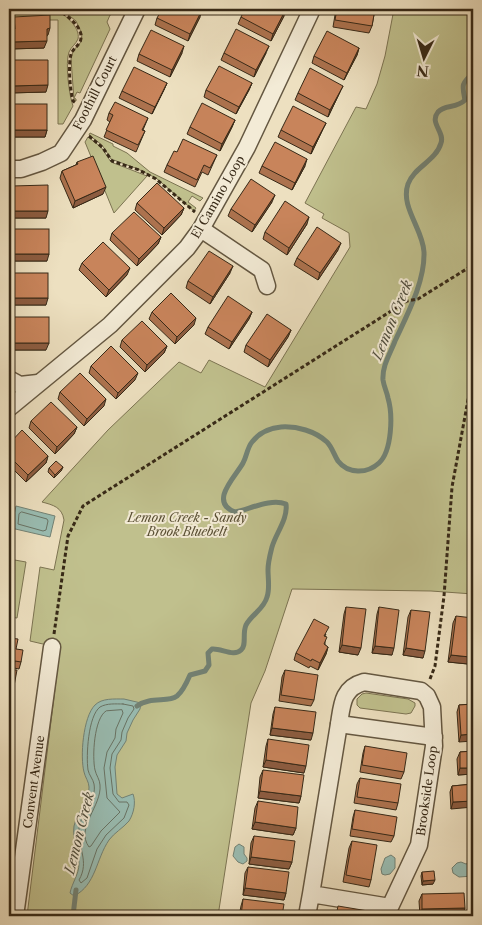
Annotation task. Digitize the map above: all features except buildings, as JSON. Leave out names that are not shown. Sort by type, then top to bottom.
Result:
[{"type":"street","name":"Foothill Court","points":[[9,169],[21,170],[61,153],[83,120],[137,9]]},
{"type":"street","name":"El Camino Loop","points":[[9,408],[110,325],[187,248],[201,229],[247,147],[312,9]]},
{"type":"street","points":[[201,229],[262,270],[267,286]]},
{"type":"street","points":[[9,379],[20,385],[38,383]]},
{"type":"street","name":"Convent Avenue","points":[[15,916],[52,647]]},
{"type":"street","name":"Brookside Loop","points":[[307,916],[343,700],[355,684],[364,682],[413,688],[421,691],[430,701],[434,737],[419,845],[390,907],[311,894]]},
{"type":"street","name":"Brookside Loop","points":[[339,724],[434,737]]},
{"type":"path","points":[[57,9],[73,22],[81,33],[80,40],[73,49],[70,63],[73,101]]},
{"type":"path","points":[[87,135],[100,144],[112,161],[138,170],[156,179],[195,213]]},
{"type":"path","points":[[52,647],[68,536],[83,506],[407,301],[418,299],[473,265]]},
{"type":"path","points":[[430,679],[435,666],[444,596],[452,488],[470,389],[473,384]]},
{"type":"green space","points":[[47,8],[56,10],[70,20],[77,30],[78,39],[69,52],[67,64],[73,106],[63,124],[58,124],[58,20],[9,20],[9,9]]},
{"type":"green space","points":[[61,9],[120,9],[119,12],[110,15],[107,22],[110,29],[80,93],[77,92],[74,98],[76,101],[74,100],[71,59],[73,51],[81,42],[82,34],[76,21]]},
{"type":"green space","name":"Lemon Creek - Sandy Brook Bluebelt","points":[[394,9],[473,9],[473,594],[431,591],[292,589],[265,671],[251,703],[218,916],[27,916],[60,648],[30,641],[40,567],[54,570],[64,520],[59,509],[42,502],[108,430],[179,362],[201,373],[209,360],[265,387],[350,247],[349,233],[322,218],[324,214],[305,203],[356,107],[366,109],[377,84],[385,56]]},
{"type":"green space","points":[[90,133],[127,153],[150,172],[203,198],[200,201],[192,196],[188,202],[196,208],[194,211],[156,178],[111,159],[102,145],[89,135]]},
{"type":"green space","points":[[88,137],[101,147],[111,162],[147,176],[114,213],[85,142]]},
{"type":"green space","points":[[9,559],[26,562],[17,618],[9,617]]},
{"type":"green space","points":[[366,693],[408,699],[415,703],[415,706],[411,713],[406,714],[360,708],[357,705],[357,699]]},
{"type":"water","points":[[16,506],[55,516],[50,537],[11,528]]},
{"type":"water","points":[[108,699],[124,699],[141,703],[140,709],[127,733],[126,741],[117,755],[115,767],[117,794],[122,798],[133,794],[133,811],[129,821],[109,840],[87,885],[74,896],[70,893],[79,864],[74,826],[89,792],[82,757],[85,728],[95,705]]},
{"type":"water","points":[[239,844],[244,847],[244,854],[247,858],[247,861],[243,864],[238,862],[233,856],[235,847]]},
{"type":"water","points":[[391,855],[395,858],[395,868],[390,874],[382,874],[381,869],[385,858]]},
{"type":"water","points":[[473,861],[473,876],[459,877],[453,873],[452,868],[457,863],[466,864]]},
{"type":"waterway","name":"Lemon Creek","points":[[137,706],[148,701],[169,699],[177,696],[190,675],[205,671],[209,665],[208,653],[212,649],[235,653],[241,650],[244,645],[246,625],[265,601],[268,591],[269,558],[285,515],[286,504],[280,502],[267,503],[235,512],[227,508],[224,502],[226,489],[243,463],[252,442],[265,431],[277,428],[293,427],[306,430],[327,442],[342,465],[358,471],[374,467],[379,463],[387,450],[391,414],[383,380],[384,370],[414,298],[424,263],[423,243],[407,201],[408,184],[415,173],[435,155],[441,143],[441,135],[435,120],[438,112],[444,108],[458,105],[465,100],[463,85],[473,73]]},
{"type":"waterway","name":"Lemon Creek","points":[[73,916],[76,890]]}]
